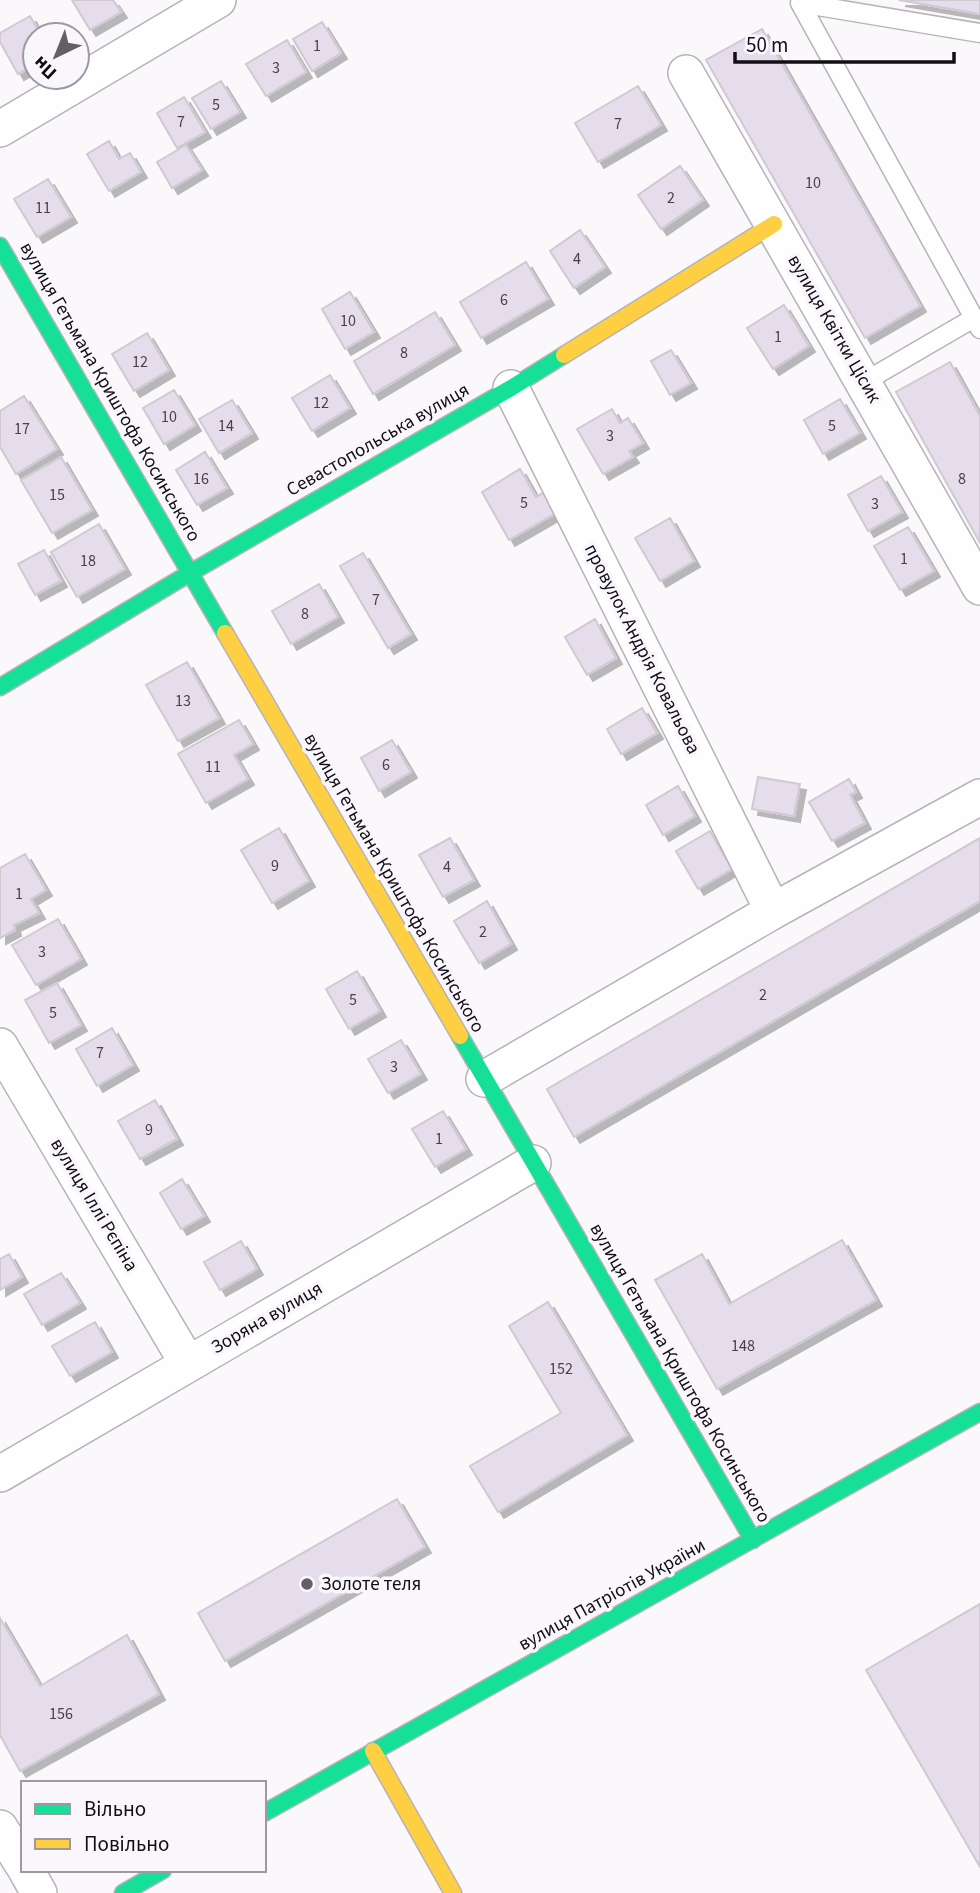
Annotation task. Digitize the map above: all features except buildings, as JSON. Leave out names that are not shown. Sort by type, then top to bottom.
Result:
[{"type":"street","points":[[0,129],[218,0]]},
{"type":"street","name":"вулиця Квітки Цісик","points":[[686,73],[980,587]]},
{"type":"street","name":"Севастопольська вулиця","points":[[0,687],[190,572],[511,388],[774,224]]},
{"type":"street","name":"вулиця Гетьмана Криштофа Косинського","points":[[0,246],[753,1540]]},
{"type":"street","name":"провулок Андрія Ковальова","points":[[511,388],[773,911]]},
{"type":"street","points":[[484,1079],[773,911],[980,797]]},
{"type":"street","name":"вулиця Іллі Рєпіна","points":[[0,1046],[188,1364]]},
{"type":"street","name":"Зоряна вулиця","points":[[0,1474],[533,1163]]},
{"type":"street","name":"вулиця Патріотів України","points":[[266,1812],[980,1412]]},
{"type":"street","points":[[373,1751],[453,1893]]},
{"type":"street","points":[[0,1828],[21,1863]]},
{"type":"street","points":[[27,1872],[39,1893]]},
{"type":"street","points":[[122,1893],[159,1872]]},
{"type":"lane","points":[[864,382],[977,323],[800,3],[980,33]]},
{"type":"traffic: fast","points":[[0,246],[225,633]]},
{"type":"traffic: fast","points":[[0,687],[564,355]]},
{"type":"traffic: fast","points":[[460,1036],[753,1540]]},
{"type":"traffic: fast","points":[[266,1812],[980,1412]]},
{"type":"traffic: fast","points":[[123,1893],[160,1872]]},
{"type":"traffic: slow","points":[[564,355],[774,224]]},
{"type":"traffic: slow","points":[[225,633],[460,1036]]},
{"type":"traffic: slow","points":[[373,1751],[453,1893]]},
{"type":"place","name":"Золоте теля","points":[[307,1584]]}]
